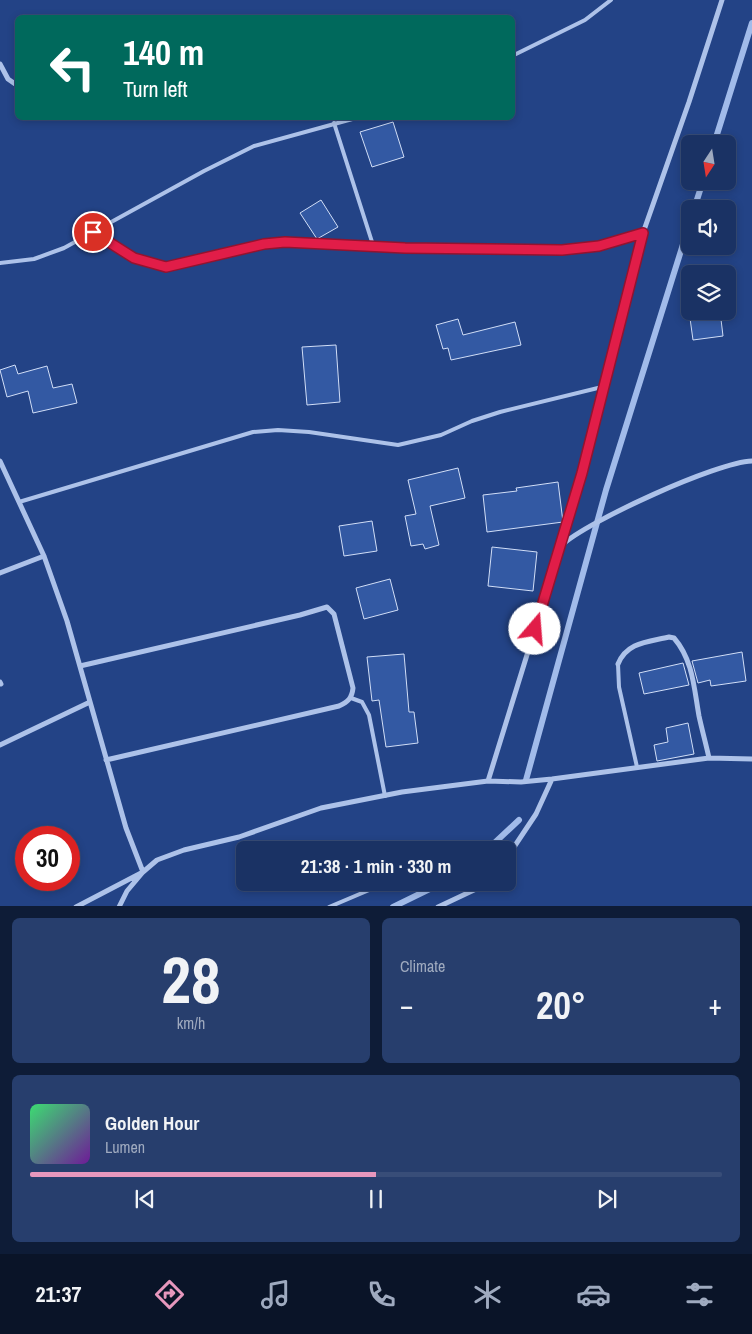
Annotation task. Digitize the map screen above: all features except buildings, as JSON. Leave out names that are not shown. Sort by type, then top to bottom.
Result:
[{"type":"street","points":[[488,781],[562,546],[606,386],[643,233],[722,0]]},
{"type":"street","points":[[0,64],[8,79],[15,84]]},
{"type":"street","points":[[0,461],[44,556],[80,666],[126,828],[143,872]]},
{"type":"street","points":[[562,546],[583,529],[652,496],[725,467],[752,461]]},
{"type":"street","points":[[0,573],[44,556]]},
{"type":"street","points":[[80,666],[327,607],[334,614],[352,688],[351,698],[339,706],[106,760]]},
{"type":"street","points":[[618,664],[626,650],[635,645],[669,636],[674,638],[684,654],[695,684],[709,758]]},
{"type":"street","points":[[0,744],[90,702]]},
{"type":"street","points":[[119,906],[127,891],[143,872],[157,860],[184,850],[239,837],[320,808],[385,796],[488,781],[521,782],[552,779],[709,758],[752,759]]},
{"type":"street","points":[[516,844],[536,814],[552,779]]},
{"type":"street","points":[[76,906],[143,872]]},
{"type":"street","points":[[438,906],[472,891]]},
{"type":"lane","points":[[515,55],[585,20],[611,0]]},
{"type":"lane","points":[[0,263],[48,255],[254,146],[347,120]]},
{"type":"lane","points":[[334,123],[373,245]]},
{"type":"lane","points":[[93,232],[134,258],[166,267],[278,242],[405,248],[562,250],[599,246],[643,233]]},
{"type":"lane","points":[[19,502],[253,432],[309,432],[398,445],[441,435],[472,421],[500,412],[606,386]]},
{"type":"lane","points":[[618,664],[619,687],[638,767]]},
{"type":"lane","points":[[351,698],[358,699],[367,708],[385,796]]},
{"type":"lane","points":[[329,906],[366,891]]},
{"type":"waterway","points":[[717,135],[752,23]]},
{"type":"waterway","points":[[697,200],[700,190]]},
{"type":"waterway","points":[[526,780],[606,490],[681,251]]},
{"type":"waterway","points":[[497,841],[519,820]]},
{"type":"waterway","points":[[395,906],[426,891]]},
{"type":"route","points":[[93,232],[134,258],[166,267],[264,244],[285,242],[405,248],[474,247],[562,250],[599,246],[643,233],[582,473],[558,559],[535,629]]}]
